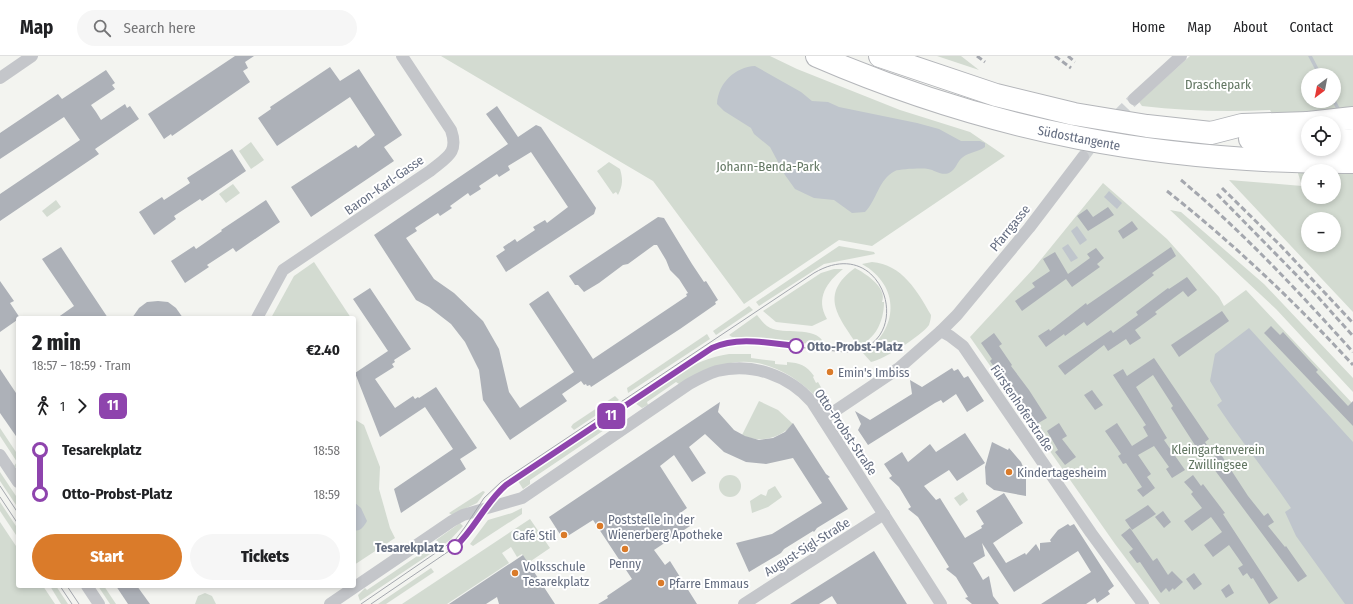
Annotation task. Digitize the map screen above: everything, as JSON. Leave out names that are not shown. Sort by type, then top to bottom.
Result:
[{"type":"highway","name":"Südosttangente","points":[[817,56],[906,92],[961,110],[1022,126],[1111,145],[1200,157],[1353,162]]},
{"type":"highway","name":"Südosttangente","points":[[880,56],[914,69],[996,95],[1074,114],[1147,126],[1211,133],[1242,125],[1281,133],[1301,126]]},
{"type":"highway","name":"Südosttangente","points":[[1341,119],[1353,118]]},
{"type":"highway","points":[[1281,133],[1301,139]]},
{"type":"highway","points":[[1341,141],[1353,140]]},
{"type":"street","points":[[0,78],[32,56]]},
{"type":"street","name":"Baron-Karl-Gasse","points":[[258,316],[283,270],[430,171],[450,154],[455,142],[451,130],[402,56]]},
{"type":"street","points":[[1134,99],[1181,56]]},
{"type":"street","name":"Pfarrgasse","points":[[941,331],[957,315],[1029,228],[1083,157]]},
{"type":"street","points":[[823,419],[899,368],[941,331]]},
{"type":"street","name":"Fürstenhoferstraße","points":[[941,331],[963,346],[1091,533],[1143,604]]},
{"type":"street","name":"Otto-Probst-Straße","points":[[356,586],[452,520],[522,498],[689,384],[709,374],[737,368],[752,370],[782,378],[797,387],[808,398],[823,419],[941,604]]},
{"type":"street","points":[[0,455],[16,477]]},
{"type":"street","name":"August-Sigl-Straße","points":[[744,604],[884,514]]},
{"type":"street","points":[[88,588],[99,604]]},
{"type":"street","name":"Otto-Probst-Straße","points":[[330,604],[353,588]]},
{"type":"green space","name":"Johann-Benda-Park","points":[[441,56],[770,56],[797,69],[900,110],[970,132],[1005,156],[872,246],[839,240],[744,304],[653,181]]},
{"type":"green space","points":[[937,56],[961,56],[979,70]]},
{"type":"green space","name":"Draschepark","points":[[1190,56],[1353,56],[1353,312],[1229,180],[1301,186],[1301,204],[1341,204],[1341,164],[1301,164],[1301,183],[1291,151],[1270,110],[1190,110],[1142,106],[1139,102]]},
{"type":"green space","points":[[251,142],[264,160],[251,169],[239,151]]},
{"type":"green space","points":[[609,162],[620,169],[622,185],[618,195],[616,192],[613,194],[597,171]]},
{"type":"green space","name":"Kleingartenverein Zwillingsee","points":[[1103,183],[1167,239],[1219,297],[1224,306],[1246,290],[1353,404],[1353,604],[1160,604],[1115,544],[970,337],[1034,268]]},
{"type":"green space","points":[[233,184],[240,193],[226,203],[219,194]]},
{"type":"green space","points":[[56,200],[61,207],[47,217],[42,211]]},
{"type":"green space","points":[[1170,210],[1181,212],[1264,284],[1353,378],[1353,392],[1276,309]]},
{"type":"green space","points":[[839,246],[874,252],[875,254],[824,264],[759,306],[756,302]]},
{"type":"green space","points":[[314,262],[350,316],[272,316],[294,276]]},
{"type":"green space","points":[[872,262],[883,264],[892,268],[908,281],[921,297],[931,315],[929,325],[919,335],[893,352],[871,362],[863,353],[875,343],[884,332],[889,321],[891,308],[889,296],[884,284],[875,273],[862,264]]},
{"type":"green space","points":[[855,268],[874,281],[881,291],[883,296],[882,302],[884,302],[884,310],[877,330],[869,340],[858,346],[839,316],[835,297],[837,288],[844,278]]},
{"type":"green space","points":[[834,269],[843,269],[832,279],[824,291],[822,304],[827,319],[812,326],[776,322],[763,311],[821,273]]},
{"type":"green space","points":[[749,306],[753,310],[716,335],[713,331]]},
{"type":"green space","points":[[757,315],[770,328],[810,333],[821,339],[824,345],[732,337],[729,335]]},
{"type":"green space","points":[[707,334],[710,339],[628,393],[627,388]]},
{"type":"green space","points":[[729,354],[751,354],[751,358],[775,361],[775,364],[787,365],[787,362],[799,364],[811,372],[816,383],[818,382],[822,389],[814,395],[797,380],[787,374],[765,365],[743,362],[731,363],[718,367],[679,384],[676,382],[647,402],[648,405],[642,408],[635,403],[691,366]]},
{"type":"green space","points":[[615,396],[619,400],[574,430],[571,427],[573,424]]},
{"type":"green space","points":[[759,401],[778,410],[793,424],[782,433],[770,438],[756,439],[742,435]]},
{"type":"green space","points":[[616,416],[627,417],[623,422],[619,420],[530,480],[530,484],[523,489],[518,481]]},
{"type":"green space","points":[[356,420],[364,425],[380,467],[379,489],[390,528],[395,538],[356,564]]},
{"type":"green space","points":[[0,428],[16,452],[16,460],[0,436]]},
{"type":"green space","points":[[0,472],[16,496],[16,505],[0,481]]},
{"type":"green space","points":[[730,475],[734,476],[740,482],[740,490],[734,496],[730,497],[726,496],[720,490],[719,486],[720,482],[726,476]]},
{"type":"green space","points":[[775,486],[782,497],[768,507],[752,513],[750,501],[761,494],[766,496],[768,490]]},
{"type":"green space","points":[[483,491],[485,492],[477,503],[452,515],[449,513]]},
{"type":"green space","points":[[963,492],[968,500],[960,506],[954,498]]},
{"type":"green space","points":[[0,502],[16,526],[16,535],[0,511]]},
{"type":"green space","points":[[522,508],[522,514],[473,546],[470,544],[488,520],[512,513]]},
{"type":"green space","points":[[530,519],[550,548],[528,563],[522,554],[517,557],[511,547],[502,553],[509,563],[447,604],[402,604]]},
{"type":"green space","points":[[0,522],[16,546],[16,588],[44,588],[55,604],[0,604]]},
{"type":"green space","points":[[460,523],[463,526],[451,539],[360,601],[358,595],[365,588],[367,590],[438,542],[436,540]]},
{"type":"green space","points":[[431,568],[434,572],[386,604],[378,604]]},
{"type":"green space","points":[[51,588],[57,588],[68,604],[61,604]]},
{"type":"green space","points":[[99,588],[105,588],[116,604],[110,604]]},
{"type":"green space","points":[[205,593],[212,596],[216,604],[195,604],[198,596]]},
{"type":"shaded area","points":[[755,66],[801,92],[812,101],[828,102],[839,107],[917,123],[939,129],[961,141],[980,141],[985,143],[985,147],[963,157],[951,172],[946,174],[925,169],[906,169],[895,171],[889,175],[881,185],[865,212],[852,213],[834,200],[814,198],[795,189],[785,175],[770,147],[754,134],[751,128],[724,111],[717,104],[718,96],[724,83],[734,73],[741,69]]},
{"type":"shaded area","points":[[1109,191],[1122,203],[1117,209],[1104,197]]},
{"type":"shaded area","points":[[1077,226],[1087,240],[1080,245],[1071,231]]},
{"type":"shaded area","points":[[1068,244],[1078,258],[1071,262],[1062,248]]},
{"type":"shaded area","points":[[1249,328],[1353,442],[1353,604],[1345,604],[1296,536],[1285,512],[1291,508],[1217,405],[1222,401],[1210,381],[1215,354]]},
{"type":"shaded area","points":[[356,504],[361,508],[367,521],[359,530],[356,530]]},
{"type":"building","points":[[235,56],[254,56],[245,62],[248,68],[243,71],[250,82],[172,136],[171,134],[164,139],[148,114]]},
{"type":"building","points":[[330,67],[340,81],[359,69],[402,135],[384,147],[394,161],[311,217],[291,187],[356,145],[358,148],[375,135],[350,97],[277,146],[258,118],[271,109],[270,107]]},
{"type":"building","points":[[106,70],[115,83],[112,85],[115,89],[91,105],[101,120],[125,104],[127,108],[130,106],[139,119],[95,149],[99,154],[0,221],[0,194],[80,140],[64,117],[0,159],[0,133],[58,94],[62,99]]},
{"type":"building","points":[[497,106],[518,137],[536,125],[541,127],[596,208],[594,214],[506,272],[496,256],[505,250],[503,247],[515,239],[517,242],[535,230],[533,227],[545,220],[547,223],[568,207],[531,152],[508,166],[510,170],[499,177],[497,174],[479,186],[481,189],[470,196],[468,193],[450,206],[452,208],[440,216],[438,213],[415,228],[417,231],[406,238],[434,279],[454,293],[483,321],[499,349],[509,392],[520,408],[574,372],[529,304],[548,291],[593,359],[687,296],[686,294],[688,293],[679,279],[670,270],[657,245],[654,245],[628,264],[623,265],[584,292],[578,285],[575,285],[569,276],[658,217],[664,218],[692,264],[704,282],[706,281],[718,300],[715,302],[716,304],[680,329],[591,387],[590,385],[584,385],[581,381],[562,394],[567,401],[510,440],[483,400],[479,370],[465,342],[451,324],[429,307],[416,300],[374,235],[508,144],[486,114]]},
{"type":"building","points":[[232,149],[246,171],[202,201],[200,199],[174,216],[176,219],[154,235],[139,212],[162,197],[164,200],[190,183],[187,178]]},
{"type":"building","points":[[266,200],[280,222],[236,252],[233,248],[207,265],[209,267],[185,283],[171,261],[194,246],[196,249],[222,231],[221,230]]},
{"type":"building","points":[[1108,207],[1114,215],[1088,231],[1077,216],[1087,209],[1093,217]]},
{"type":"building","points":[[1132,221],[1138,229],[1123,239],[1118,231]]},
{"type":"building","points":[[61,247],[107,316],[60,316],[74,306],[42,259]]},
{"type":"building","points":[[1171,247],[1176,256],[1152,273],[1154,275],[1087,326],[1084,322],[1065,336],[1064,334],[1046,347],[1038,336],[1049,329],[1050,331],[1086,303],[1087,305]]},
{"type":"building","points":[[1096,248],[1104,258],[1097,264],[1100,267],[1072,287],[1066,279],[1022,311],[1015,301],[1035,287],[1032,283],[1050,271],[1043,259],[1055,252],[1068,274],[1090,258],[1087,254]]},
{"type":"building","points":[[1187,277],[1197,290],[1188,297],[1183,291],[1155,312],[1157,314],[1135,330],[1141,338],[1130,345],[1126,339],[1108,351],[1104,345],[1065,375],[1058,366],[1111,330],[1113,333],[1138,315],[1136,312],[1168,288],[1169,289]]},
{"type":"building","points":[[0,281],[14,301],[10,303],[19,316],[16,316],[16,321],[0,332]]},
{"type":"building","points":[[370,288],[411,349],[394,360],[395,362],[392,364],[394,367],[375,379],[395,408],[413,396],[415,399],[418,397],[419,398],[436,387],[477,448],[460,459],[466,469],[401,513],[394,489],[453,449],[425,407],[380,437],[356,372],[388,351],[353,299]]},
{"type":"building","points":[[147,302],[168,302],[176,308],[182,316],[133,316],[139,308]]},
{"type":"building","points":[[1222,311],[1229,321],[1179,357],[1171,345]]},
{"type":"building","points":[[1271,326],[1280,335],[1283,332],[1318,370],[1316,372],[1348,406],[1353,401],[1353,426],[1264,333]]},
{"type":"building","points":[[994,333],[1002,344],[999,346],[1012,365],[1011,366],[1047,418],[1035,425],[990,361],[992,359],[981,343]]},
{"type":"building","points":[[1154,358],[1209,439],[1205,442],[1210,450],[1202,456],[1171,408],[1173,406],[1153,375],[1136,387],[1167,438],[1164,440],[1185,470],[1172,478],[1166,469],[1169,467],[1154,446],[1138,455],[1151,474],[1147,477],[1155,488],[1143,497],[1137,490],[1142,487],[1126,463],[1123,464],[1118,456],[1121,454],[1105,431],[1117,423],[1132,446],[1148,436],[1143,427],[1146,425],[1113,375],[1123,369],[1127,376]]},
{"type":"building","points":[[952,368],[954,371],[958,369],[964,378],[968,376],[984,401],[967,412],[956,394],[943,403],[941,400],[935,403],[868,445],[858,430],[861,424],[855,411],[870,420],[912,394],[910,380],[922,387]]},
{"type":"building","points":[[0,369],[16,393],[16,436],[0,413]]},
{"type":"building","points":[[1092,390],[1103,405],[1095,410],[1084,395]]},
{"type":"building","points":[[720,402],[718,412],[734,430],[745,436],[759,440],[773,438],[785,432],[793,423],[826,474],[830,477],[828,478],[848,509],[749,572],[736,543],[772,534],[822,503],[793,458],[766,464],[746,462],[724,452],[705,434],[689,447],[706,473],[692,482],[674,455],[660,466],[687,508],[679,514],[690,526],[654,550],[665,565],[670,561],[697,604],[598,604],[632,579],[593,520],[563,539],[549,517]]},
{"type":"building","points":[[1059,423],[1067,436],[1062,439],[1076,457],[1065,465],[1055,452],[1058,450],[1047,431]]},
{"type":"building","points":[[965,433],[985,463],[957,481],[949,470],[924,486],[936,500],[940,498],[965,538],[982,528],[981,526],[984,524],[976,511],[1004,493],[1023,523],[993,543],[1006,563],[1025,553],[1026,555],[1036,544],[1040,551],[1040,543],[1051,542],[1050,540],[1058,530],[1068,524],[1070,526],[1074,524],[1114,586],[1108,591],[1110,594],[1097,603],[1095,598],[1086,604],[1041,604],[1091,572],[1078,551],[1014,592],[982,543],[985,556],[973,563],[983,580],[989,576],[993,596],[999,604],[972,604],[965,598],[968,597],[956,577],[946,569],[949,567],[918,517],[908,509],[911,507],[899,487],[889,478],[892,476],[884,464],[902,452],[908,462],[930,444],[936,452]]},
{"type":"building","points":[[992,442],[1008,450],[1009,448],[1021,462],[1028,478],[1026,478],[1026,496],[994,490],[986,484],[985,467]]},
{"type":"building","points":[[1220,453],[1248,496],[1264,516],[1268,513],[1274,522],[1268,526],[1285,547],[1286,546],[1307,576],[1298,582],[1208,461]]},
{"type":"building","points":[[1193,475],[1201,486],[1203,484],[1225,513],[1223,514],[1278,598],[1269,604],[1253,578],[1251,579],[1247,573],[1243,576],[1238,568],[1243,565],[1229,545],[1213,557],[1204,545],[1222,532],[1211,517],[1192,531],[1184,521],[1202,508],[1191,494],[1193,492],[1184,482]]},
{"type":"building","points":[[1148,505],[1156,514],[1132,530],[1125,520]]},
{"type":"building","points":[[1163,511],[1171,522],[1164,528],[1155,517]]},
{"type":"building","points":[[1130,528],[1153,561],[1157,558],[1168,575],[1172,571],[1183,582],[1174,590],[1173,588],[1169,592],[1166,588],[1161,593],[1140,562],[1137,563],[1129,552],[1133,549],[1121,535]]},
{"type":"building","points":[[874,551],[907,604],[837,604],[832,596],[819,604],[790,604]]},
{"type":"building","name":"Volksschule Tesarekplatz","points":[[523,555],[555,604],[499,604],[497,597],[486,604],[449,604]]},
{"type":"building","points":[[1194,573],[1202,584],[1194,590],[1186,579]]},
{"type":"building","points":[[1229,584],[1234,593],[1226,598],[1221,590]]},
{"type":"building","points":[[117,588],[138,588],[150,604],[128,604]]},
{"type":"waterway","points":[[1310,56],[1316,68]]},
{"type":"waterway","points":[[1338,108],[1340,112]]},
{"type":"tunnel","points":[[1083,157],[1102,132],[1134,99]]},
{"type":"tram line","points":[[361,604],[456,539],[484,498],[501,482],[814,273],[839,264],[860,267],[875,279],[884,296],[887,315],[881,333],[868,346],[845,352],[739,341],[725,343],[712,349],[506,485],[490,501],[469,532],[455,547],[371,604]]},
{"type":"tram line","name":"11","points":[[455,547],[466,536],[497,492],[506,485],[712,348],[725,343],[739,341],[796,346]]},
{"type":"tram line","points":[[0,486],[16,510]]},
{"type":"tram line","points":[[0,497],[16,521]]},
{"type":"tram line","points":[[61,588],[72,604]]},
{"type":"tram line","points":[[68,588],[79,604]]},
{"type":"railway","points":[[977,56],[985,62]]},
{"type":"railway","points":[[1055,56],[1071,68]]},
{"type":"railway","points":[[1068,56],[1075,62]]},
{"type":"railway","points":[[1181,180],[1249,242],[1353,352]]},
{"type":"railway","points":[[1222,188],[1281,246],[1353,323]]},
{"type":"railway","points":[[1167,191],[1192,211],[1263,274],[1353,365]]},
{"type":"railway","points":[[1217,194],[1317,296],[1353,336]]},
{"type":"place","name":"Otto-Probst-Platz","points":[[796,346]]},
{"type":"place","name":"Emin's Imbiss","points":[[830,372]]},
{"type":"place","name":"Kindertagesheim","points":[[1009,472]]},
{"type":"place","name":"Poststelle in der Wienerberg Apotheke","points":[[600,526]]},
{"type":"place","name":"Café Stil","points":[[564,535]]},
{"type":"place","name":"Tesarekplatz","points":[[455,547]]},
{"type":"place","name":"Penny","points":[[625,549]]},
{"type":"place","name":"Volksschule Tesarekplatz","points":[[515,573]]},
{"type":"place","name":"Pfarre Emmaus","points":[[661,583]]}]
